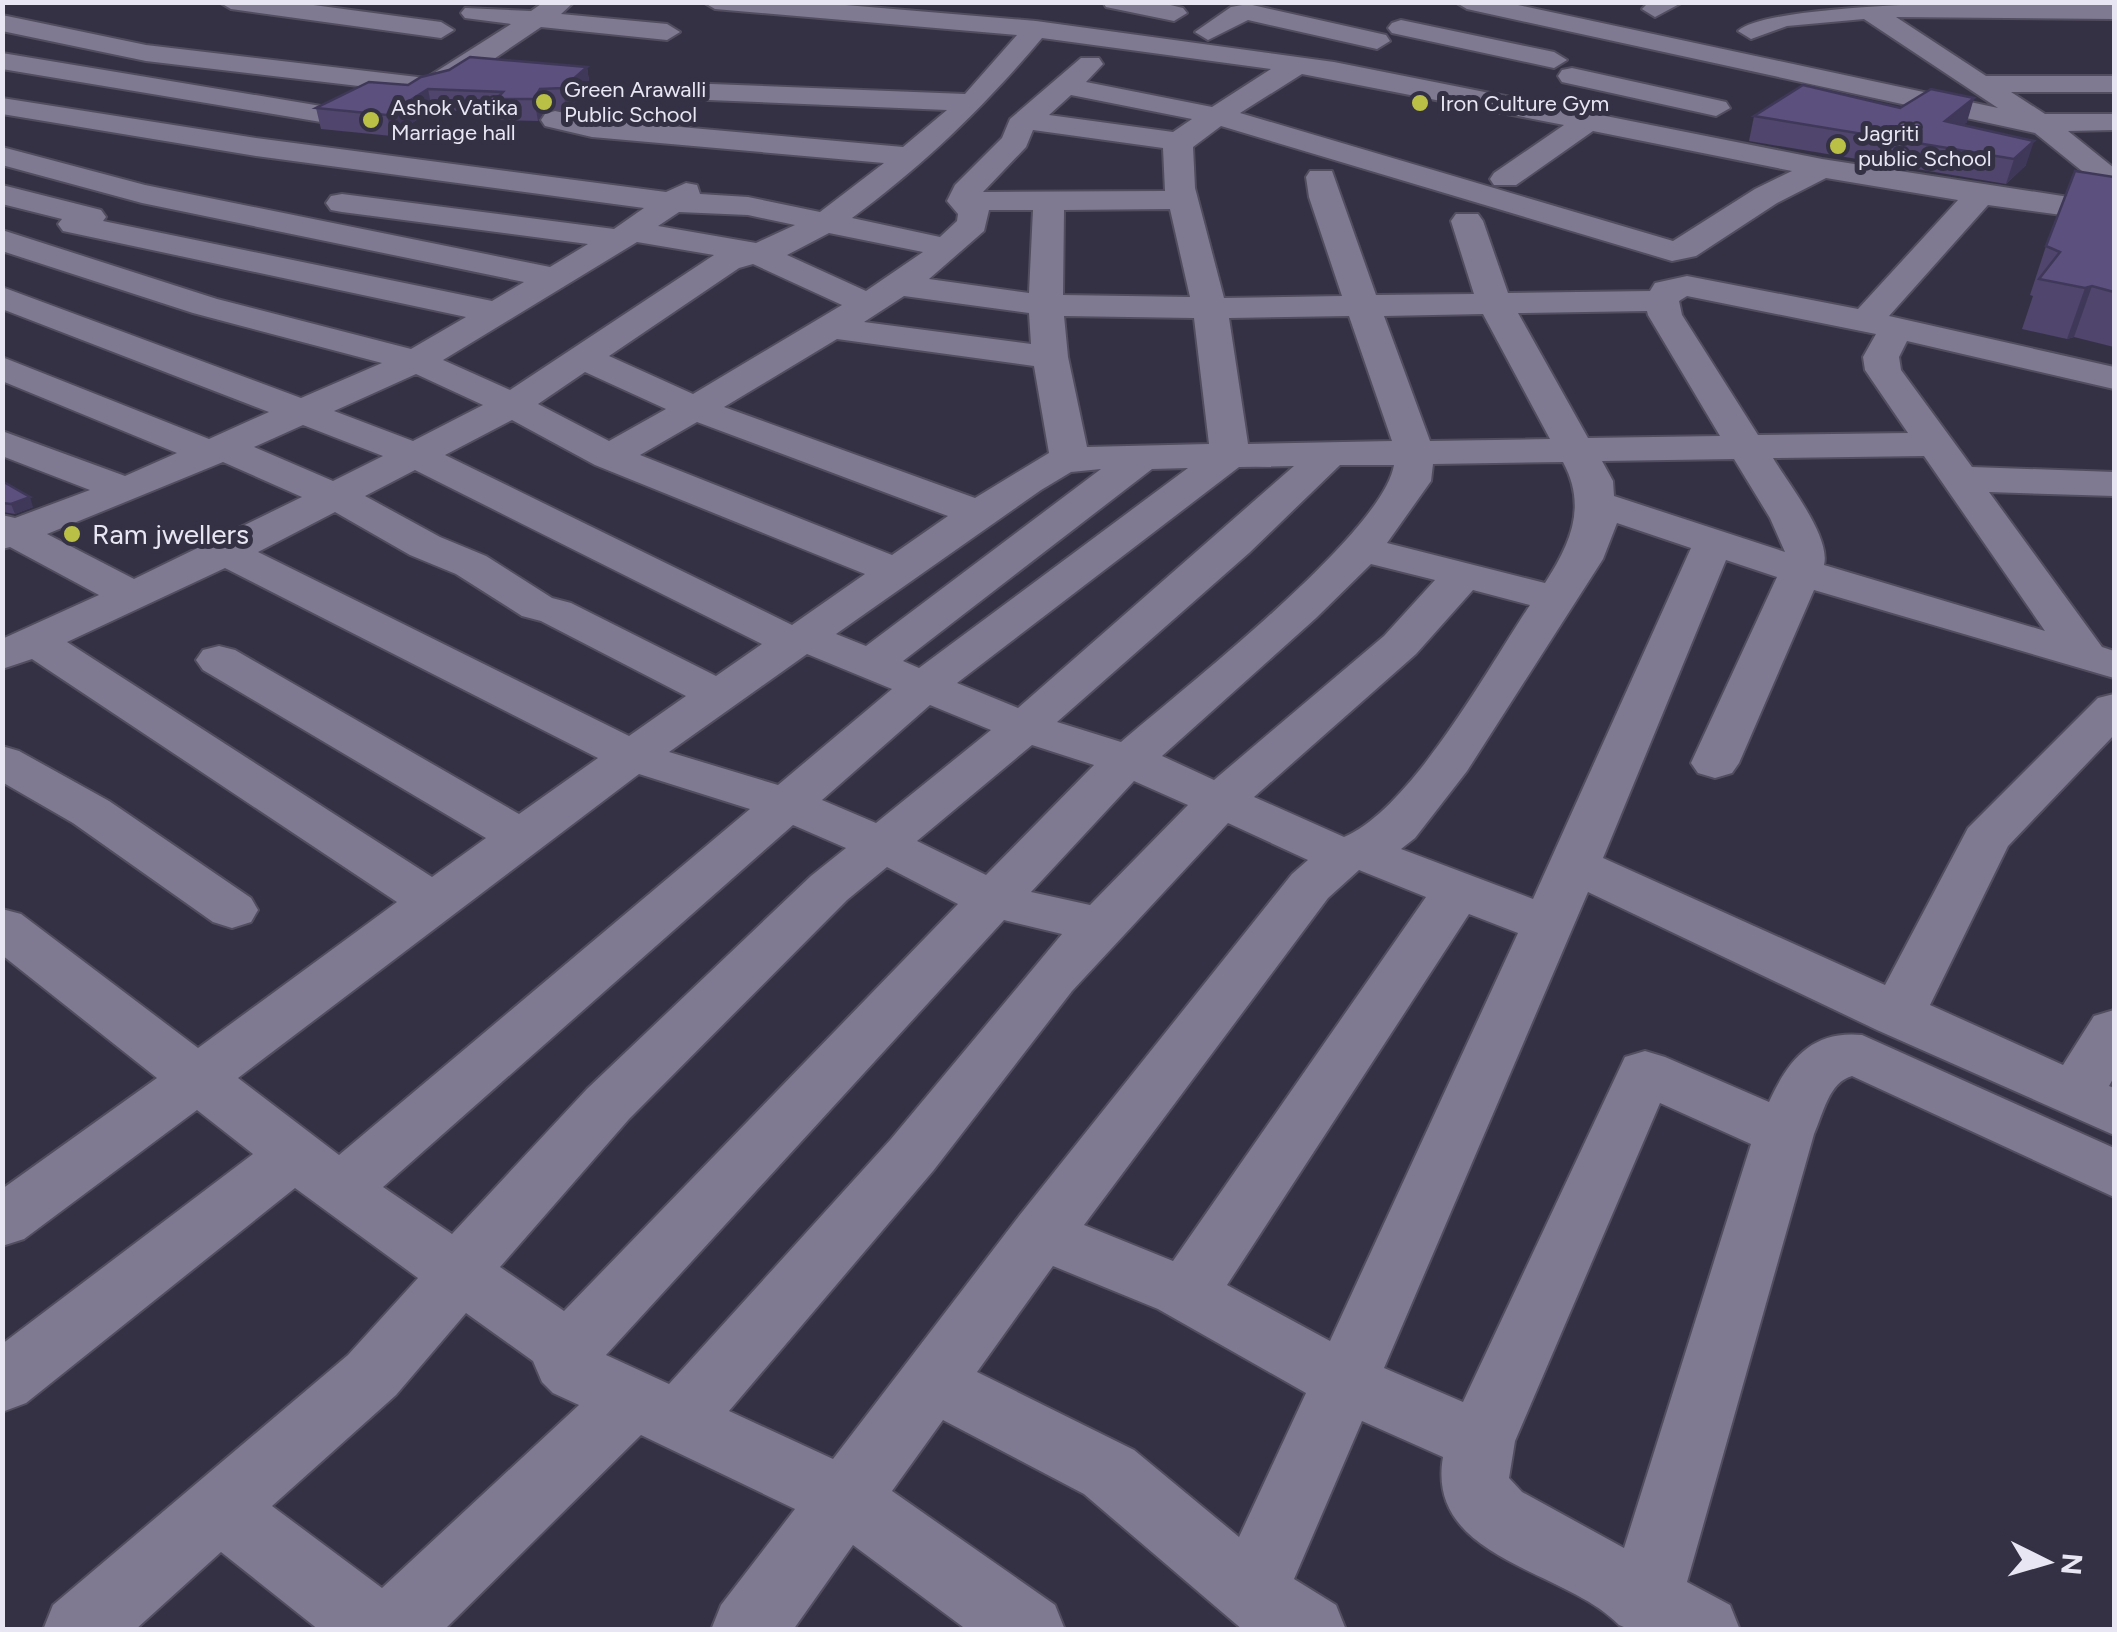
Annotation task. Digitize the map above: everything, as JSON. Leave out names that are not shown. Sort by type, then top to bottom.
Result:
[{"type":"street","points":[[231,2],[441,30]]},
{"type":"street","points":[[390,2],[667,32]]},
{"type":"street","points":[[2,23],[146,52],[385,84],[435,85],[562,2]]},
{"type":"street","points":[[714,2],[907,10],[1334,70],[1822,168],[2114,213]]},
{"type":"street","points":[[1115,2],[1182,8]]},
{"type":"street","points":[[1334,70],[1389,35],[1454,2]]},
{"type":"street","points":[[1468,2],[2042,125],[2114,122]]},
{"type":"street","points":[[1540,17],[1572,2]]},
{"type":"street","points":[[1742,20],[1791,18],[1863,7],[2114,10]]},
{"type":"street","points":[[1863,7],[2042,125],[2114,182]]},
{"type":"street","points":[[962,202],[966,192],[1016,142],[1026,120],[1123,41],[1182,8]]},
{"type":"street","points":[[1208,32],[1240,12],[1248,12],[1563,68],[1716,108]]},
{"type":"street","points":[[1742,20],[1806,45]]},
{"type":"street","points":[[18,648],[226,552],[416,456],[512,405],[727,260],[775,248],[829,220],[914,157],[980,94],[1036,29]]},
{"type":"street","points":[[1904,61],[1936,56]]},
{"type":"street","points":[[2,61],[320,114]]},
{"type":"street","points":[[1026,120],[1179,142],[1298,66]]},
{"type":"street","points":[[727,70],[980,94]]},
{"type":"street","points":[[1505,179],[1598,125],[1665,96],[1701,74]]},
{"type":"street","points":[[206,167],[385,84]]},
{"type":"street","points":[[1978,84],[2114,84]]},
{"type":"street","points":[[1066,86],[1217,116],[1672,251],[1685,249],[1766,196],[1822,168]]},
{"type":"street","points":[[686,91],[980,94]]},
{"type":"street","points":[[2,106],[45,116],[256,147],[672,202],[748,206],[948,248]]},
{"type":"street","points":[[2,133],[45,116]]},
{"type":"street","points":[[555,120],[592,128],[914,157]]},
{"type":"street","points":[[1179,142],[1184,200],[1210,308],[1230,456]]},
{"type":"street","points":[[2,156],[142,194],[554,278]]},
{"type":"street","points":[[6,532],[126,490],[416,361],[626,235],[672,202],[700,168]]},
{"type":"street","points":[[9,249],[190,174],[279,191]]},
{"type":"street","points":[[1028,1630],[845,1498],[577,1373],[566,1362],[569,1350],[1129,760],[1301,610],[1362,549],[1411,481],[1415,452],[1324,198],[1321,177]]},
{"type":"street","points":[[834,184],[872,189]]},
{"type":"street","points":[[2,194],[82,220],[498,313]]},
{"type":"street","points":[[1980,195],[1881,324],[1882,370],[2100,661]]},
{"type":"street","points":[[314,198],[756,252],[865,303]]},
{"type":"street","points":[[962,202],[1184,200]]},
{"type":"street","points":[[609,458],[898,285],[973,224],[974,212],[962,202]]},
{"type":"street","points":[[1049,202],[1046,304],[1050,357],[1070,459]]},
{"type":"street","points":[[748,1630],[1041,1234],[1310,886],[1351,854],[1397,827],[1438,776],[1557,600],[1590,541],[1597,524],[1598,504],[1593,481],[1494,302],[1468,222]]},
{"type":"street","points":[[1628,238],[1591,263],[1603,284],[1648,301],[1665,315],[1804,545],[1801,571],[1715,763]]},
{"type":"street","points":[[9,249],[416,361],[512,405],[609,458],[898,572]]},
{"type":"street","points":[[898,285],[1046,304],[1210,308],[1648,301],[1673,286],[1687,286],[1881,324],[2114,378]]},
{"type":"street","points":[[2,297],[416,456],[799,640],[873,663],[1024,727],[1129,760],[1351,854],[1548,925]]},
{"type":"street","points":[[831,328],[1050,357]]},
{"type":"street","points":[[582,357],[696,409],[981,514]]},
{"type":"street","points":[[2,368],[336,496],[424,546],[471,566],[536,607],[556,612],[718,695]]},
{"type":"street","points":[[2,442],[126,490]]},
{"type":"street","points":[[2,1222],[201,1080],[629,755],[1048,469],[1070,459],[1935,444]]},
{"type":"street","points":[[80,1630],[372,1375],[608,1104],[829,888],[1024,727],[1331,453]]},
{"type":"street","points":[[2,1383],[317,1172],[787,804],[922,687],[1230,456]]},
{"type":"street","points":[[873,663],[1141,458]]},
{"type":"street","points":[[1960,479],[2114,484]]},
{"type":"street","points":[[1598,504],[1801,571],[2100,661]]},
{"type":"street","points":[[6,532],[132,595]]},
{"type":"street","points":[[1250,1594],[1548,925],[1707,555],[1720,542]]},
{"type":"street","points":[[1362,549],[1557,600]]},
{"type":"street","points":[[226,552],[629,755],[787,804],[882,844],[993,900],[1101,926]]},
{"type":"street","points":[[391,1630],[656,1409],[912,1154],[1101,926],[1222,801],[1400,645],[1463,575]]},
{"type":"street","points":[[18,648],[151,714],[436,904]]},
{"type":"street","points":[[219,660],[518,836]]},
{"type":"street","points":[[1897,1016],[1986,839],[2114,708]]},
{"type":"street","points":[[2,761],[90,812],[232,910]]},
{"type":"street","points":[[1574,865],[2094,1104],[2114,1030]]},
{"type":"street","points":[[1178,1289],[1192,1286],[1457,891]]},
{"type":"street","points":[[2,927],[317,1172],[456,1274],[569,1350]]},
{"type":"street","points":[[1645,1600],[1784,1134],[1817,1068],[1829,1055],[1848,1052],[2114,1174]]},
{"type":"street","points":[[1703,1630],[1497,1515],[1482,1502],[1474,1480],[1480,1441],[1646,1072],[1784,1134]]},
{"type":"street","points":[[1041,1234],[1178,1289],[1345,1382],[1480,1441]]},
{"type":"street","points":[[934,1383],[1109,1472],[1250,1594],[1310,1630]]},
{"type":"street","points":[[220,1508],[378,1630]]},
{"type":"building","points":[[470,57],[587,67],[563,88],[540,89],[534,99],[496,99],[503,92],[428,89],[387,115],[316,108],[369,82],[408,85],[421,77],[449,70]]},
{"type":"building","points":[[1803,85],[1900,108],[1931,89],[1974,98],[1945,121],[2034,141],[2014,159],[1754,116]]},
{"type":"building","points":[[2075,171],[2114,177],[2114,292],[2039,279],[2060,252],[2046,246]]},
{"type":"building","points":[[2,481],[30,497],[2,503]]},
{"type":"place","name":"Green Arawalli Public School","points":[[544,102]]},
{"type":"place","name":"Iron Culture Gym","points":[[1420,103]]},
{"type":"place","name":"Ashok Vatika Marriage hall","points":[[371,120]]},
{"type":"place","name":"Jagriti public School","points":[[1838,146]]},
{"type":"place","name":"Ram jwellers","points":[[72,534]]}]
